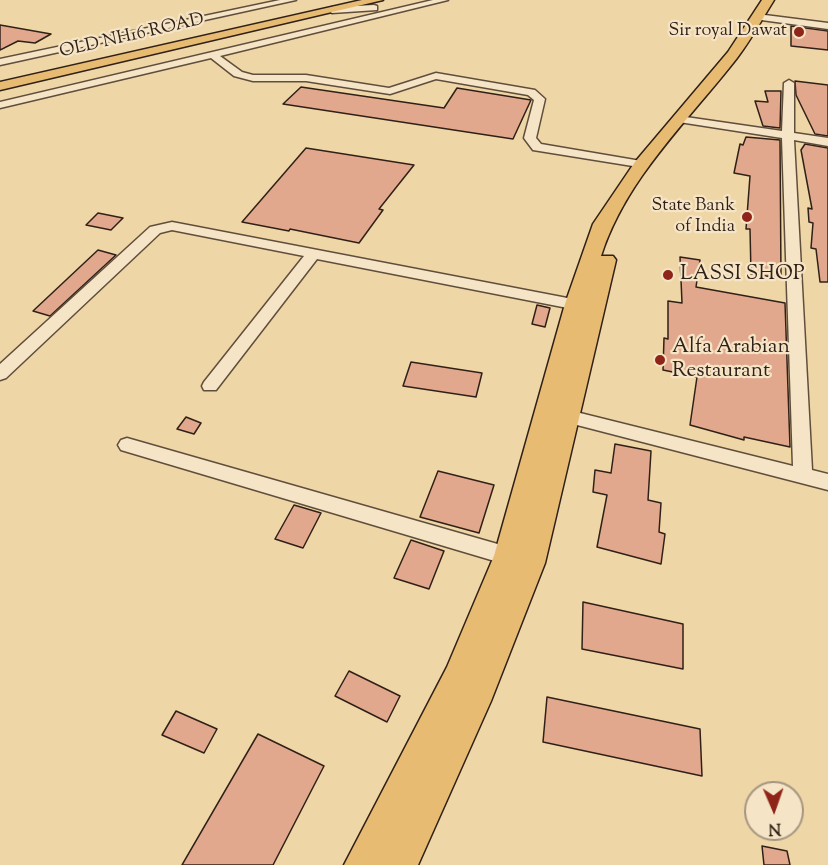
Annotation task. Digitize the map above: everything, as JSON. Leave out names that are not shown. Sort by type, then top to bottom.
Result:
[{"type":"main road","name":"OLD NH16 ROAD","points":[[0,86],[376,0]]},
{"type":"main road","name":"OLD NH16 ROAD","points":[[0,78],[350,5]]},
{"type":"main road","points":[[584,306],[620,220],[686,120],[733,54],[769,9]]},
{"type":"main road","points":[[399,865],[480,690],[531,563],[557,414],[602,224],[641,165],[686,120]]},
{"type":"main road","points":[[362,865],[458,678],[508,556],[557,414]]},
{"type":"street","points":[[0,62],[292,0]]},
{"type":"street","points":[[0,105],[444,0]]},
{"type":"street","points":[[342,24],[356,15],[350,5]]},
{"type":"street","points":[[332,10],[350,5],[418,6]]},
{"type":"street","points":[[769,9],[828,26]]},
{"type":"street","points":[[213,55],[238,74],[253,78],[306,78],[390,91],[436,76],[531,92],[540,99],[530,138],[531,143],[548,150],[641,165]]},
{"type":"street","points":[[789,83],[788,136],[803,476]]},
{"type":"street","points":[[686,120],[828,142]]},
{"type":"street","points":[[0,374],[155,230],[163,226],[584,306]]},
{"type":"street","points":[[210,386],[314,253]]},
{"type":"street","points":[[557,414],[828,483]]},
{"type":"street","points":[[127,445],[508,556]]},
{"type":"building","points":[[0,25],[51,34],[35,43],[18,41],[0,50]]},
{"type":"building","points":[[791,26],[828,31],[828,50],[791,46]]},
{"type":"building","points":[[795,81],[828,85],[828,136],[815,134],[796,95]]},
{"type":"building","points":[[301,87],[444,108],[457,88],[531,100],[513,139],[283,104]]},
{"type":"building","points":[[765,91],[781,91],[780,128],[763,126],[755,101],[768,102]]},
{"type":"building","points":[[746,137],[780,140],[781,278],[751,274],[750,229],[746,229],[750,176],[734,173],[740,144],[743,145]]},
{"type":"building","points":[[805,144],[828,148],[828,282],[820,282],[816,249],[811,248],[813,223],[809,222],[808,208],[812,209],[801,150]]},
{"type":"building","points":[[306,148],[414,165],[379,209],[383,210],[359,243],[242,222]]},
{"type":"building","points":[[98,213],[123,218],[111,230],[86,225]]},
{"type":"building","points":[[98,250],[116,255],[50,316],[33,311]]},
{"type":"building","points":[[680,257],[700,260],[696,287],[785,303],[790,447],[744,437],[744,440],[690,425],[697,377],[663,370],[664,338],[668,339],[668,301],[682,303]]},
{"type":"building","points":[[537,305],[550,308],[545,327],[532,324]]},
{"type":"building","points":[[411,362],[482,373],[476,397],[403,386]]},
{"type":"building","points":[[186,417],[201,423],[194,434],[177,429]]},
{"type":"building","points":[[615,444],[651,451],[648,500],[661,503],[659,532],[665,534],[661,564],[597,547],[607,495],[593,492],[595,470],[611,473]]},
{"type":"building","points":[[438,471],[494,485],[479,533],[420,517]]},
{"type":"building","points":[[294,505],[321,513],[303,548],[275,539]]},
{"type":"building","points":[[411,540],[444,551],[429,589],[394,578]]},
{"type":"building","points":[[583,602],[683,624],[683,669],[582,649]]},
{"type":"building","points":[[349,671],[400,696],[387,722],[335,696]]},
{"type":"building","points":[[547,697],[700,729],[702,776],[543,742]]},
{"type":"building","points":[[176,711],[217,729],[204,753],[162,735]]},
{"type":"building","points":[[258,734],[324,766],[273,865],[182,865]]},
{"type":"building","points":[[762,846],[787,851],[790,865],[764,865]]},
{"type":"place","name":"Sir royal Dawat","points":[[799,32]]},
{"type":"place","name":"State Bank of India","points":[[747,217]]},
{"type":"place","name":"LASSI SHOP","points":[[668,275]]},
{"type":"place","name":"Alfa Arabian Restaurant","points":[[660,360]]}]
